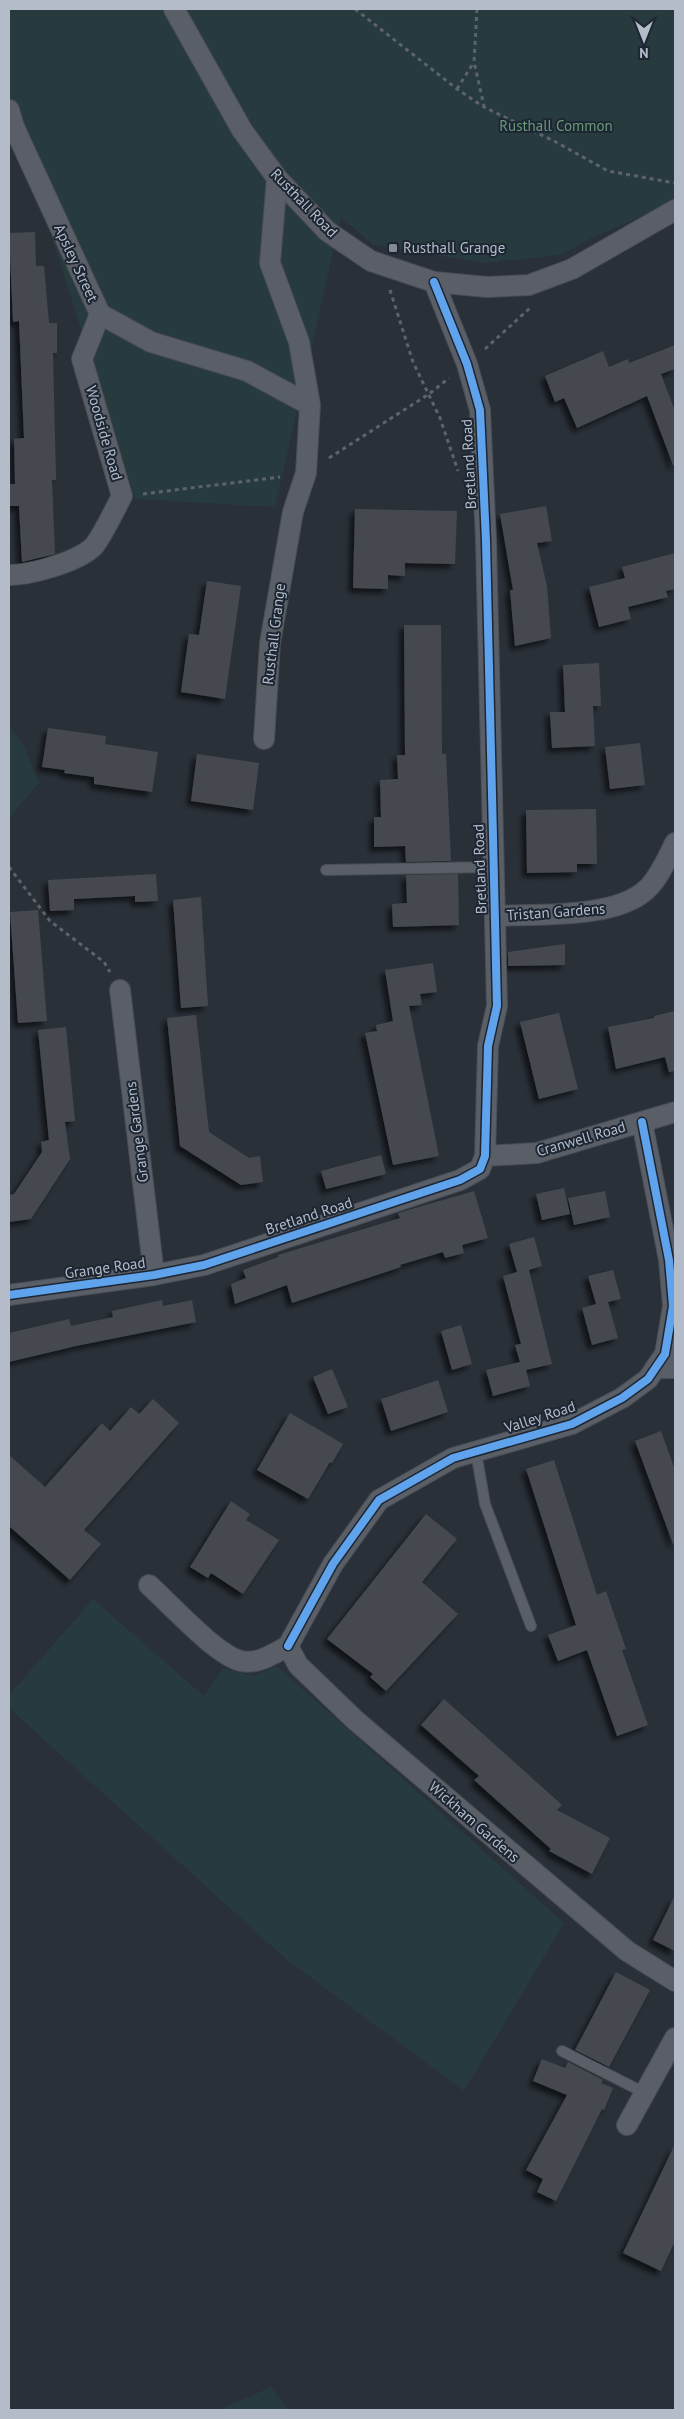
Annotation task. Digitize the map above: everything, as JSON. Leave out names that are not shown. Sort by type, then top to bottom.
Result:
[{"type":"street","name":"Rusthall Road","points":[[174,9],[242,130],[277,178],[327,232],[380,264],[434,282],[487,288],[529,284],[572,268],[675,210]]},
{"type":"street","name":"Apsley Street","points":[[9,110],[14,127],[100,314],[151,342],[248,371],[310,404]]},
{"type":"street","name":"Rusthall Grange","points":[[264,739],[270,643],[293,512],[306,473],[310,404],[299,342],[270,263],[277,178]]},
{"type":"street","name":"Bretland Road","points":[[204,1265],[460,1180],[480,1169],[485,1156],[488,1046],[497,1006],[492,867],[486,541],[480,410],[467,364],[434,282]]},
{"type":"street","name":"Woodside Road","points":[[9,575],[20,575],[57,566],[94,546],[122,496],[82,360],[100,314]]},
{"type":"street","name":"Tristan Gardens","points":[[495,916],[558,914],[616,908],[647,889],[675,843]]},
{"type":"street","name":"Grange Gardens","points":[[120,990],[154,1275]]},
{"type":"street","name":"Cranwell Road","points":[[485,1156],[537,1153],[675,1112]]},
{"type":"street","name":"Valley Road","points":[[288,1646],[333,1564],[379,1500],[453,1458],[572,1424],[622,1398],[648,1379],[665,1354],[673,1306],[669,1260],[642,1122]]},
{"type":"street","name":"Grange Road","points":[[9,1295],[154,1275],[204,1265]]},
{"type":"street","points":[[655,1368],[675,1368]]},
{"type":"street","points":[[149,1585],[225,1655],[243,1662],[264,1659],[288,1646]]},
{"type":"street","name":"Wickham Gardens","points":[[288,1646],[298,1665],[355,1720],[627,1951],[675,1981]]},
{"type":"street","points":[[628,2125],[675,2038]]},
{"type":"lane","points":[[326,870],[492,867]]},
{"type":"lane","points":[[476,1452],[485,1504],[531,1626]]},
{"type":"lane","points":[[562,2051],[645,2094]]},
{"type":"path","points":[[355,9],[456,89],[484,107],[554,141],[608,171],[675,183]]},
{"type":"path","points":[[477,9],[474,62],[484,107]]},
{"type":"path","points":[[456,89],[474,62]]},
{"type":"path","points":[[380,264],[413,362],[440,418],[459,473]]},
{"type":"path","points":[[467,364],[531,307]]},
{"type":"path","points":[[9,867],[50,921],[104,962],[120,990]]},
{"type":"green space","name":"Rusthall Common","points":[[9,9],[675,9],[675,202],[596,236],[560,255],[483,263],[373,245],[341,217],[275,507],[135,499],[9,102]]},
{"type":"green space","points":[[9,726],[24,745],[39,783],[9,818]]},
{"type":"green space","points":[[93,1599],[204,1696],[223,1668],[254,1676],[277,1666],[564,1923],[464,2091],[286,1959],[9,1708],[9,1695]]},
{"type":"green space","points":[[271,2387],[289,2410],[219,2410]]},
{"type":"building","points":[[35,232],[36,266],[44,266],[49,323],[57,323],[57,353],[53,353],[56,480],[52,480],[55,554],[22,562],[19,506],[9,506],[9,484],[15,484],[14,439],[24,438],[19,321],[13,322],[9,233]]},
{"type":"building","points":[[675,345],[675,369],[661,374],[675,411],[675,465],[673,465],[647,396],[577,428],[564,398],[555,402],[545,376],[603,351],[609,367],[628,359],[629,363]]},
{"type":"building","points":[[546,506],[552,541],[537,543],[547,586],[551,638],[515,646],[510,590],[513,590],[500,514]]},
{"type":"building","points":[[355,509],[457,511],[455,564],[405,563],[405,576],[388,575],[388,589],[353,588]]},
{"type":"building","points":[[675,553],[675,589],[666,591],[668,597],[628,607],[631,619],[599,627],[589,587],[625,578],[622,567]]},
{"type":"building","points":[[207,581],[241,586],[225,699],[181,692],[189,634],[199,635]]},
{"type":"building","points":[[404,625],[441,625],[442,754],[446,754],[451,861],[406,862],[405,846],[374,847],[374,817],[381,817],[380,780],[398,779],[397,755],[405,755]]},
{"type":"building","points":[[599,663],[601,706],[593,706],[595,746],[552,748],[550,712],[565,712],[563,665]]},
{"type":"building","points":[[48,728],[106,736],[105,744],[158,752],[152,792],[94,784],[94,777],[64,773],[65,770],[42,767]]},
{"type":"building","points":[[640,743],[645,785],[610,789],[605,747]]},
{"type":"building","points":[[197,754],[259,763],[253,810],[191,801]]},
{"type":"building","points":[[596,809],[597,864],[577,864],[577,872],[527,873],[526,810]]},
{"type":"building","points":[[156,874],[158,901],[135,902],[135,896],[74,899],[74,910],[50,911],[48,880]]},
{"type":"building","points":[[458,874],[459,925],[393,927],[392,904],[407,903],[406,875]]},
{"type":"building","points":[[201,897],[208,1006],[181,1008],[173,900]]},
{"type":"building","points":[[38,910],[47,1021],[18,1023],[10,912]]},
{"type":"building","points":[[565,944],[565,965],[508,966],[508,952]]},
{"type":"building","points":[[433,963],[437,992],[420,994],[422,1005],[409,1006],[439,1156],[393,1165],[365,1033],[377,1031],[376,1025],[393,1021],[385,970]]},
{"type":"building","points":[[675,1011],[675,1071],[669,1072],[665,1057],[616,1069],[608,1027],[654,1018],[654,1016]]},
{"type":"building","points":[[559,1013],[578,1089],[539,1099],[520,1022]]},
{"type":"building","points":[[196,1015],[209,1132],[249,1158],[260,1156],[263,1182],[241,1185],[180,1146],[167,1018]]},
{"type":"building","points":[[66,1027],[75,1121],[65,1122],[70,1159],[31,1219],[9,1222],[9,1195],[14,1194],[42,1152],[41,1142],[49,1140],[38,1030]]},
{"type":"building","points":[[381,1155],[386,1174],[326,1189],[321,1171]]},
{"type":"building","points":[[564,1188],[570,1214],[542,1220],[536,1194]]},
{"type":"building","points":[[474,1191],[488,1238],[462,1245],[464,1253],[445,1258],[443,1252],[292,1303],[287,1285],[235,1304],[231,1284],[246,1278],[243,1270],[278,1257],[278,1255],[400,1218],[398,1213]]},
{"type":"building","points":[[605,1191],[610,1217],[574,1225],[568,1198]]},
{"type":"building","points":[[534,1237],[542,1266],[529,1270],[552,1364],[526,1370],[530,1386],[493,1396],[486,1370],[520,1362],[515,1345],[521,1344],[503,1276],[517,1272],[509,1244]]},
{"type":"building","points":[[613,1270],[621,1299],[608,1302],[618,1338],[592,1345],[582,1308],[596,1304],[588,1276]]},
{"type":"building","points":[[162,1300],[163,1306],[192,1300],[196,1322],[76,1346],[9,1362],[9,1333],[69,1319],[71,1326],[113,1317],[112,1311]]},
{"type":"building","points":[[461,1325],[472,1364],[452,1370],[441,1331]]},
{"type":"building","points":[[332,1369],[348,1407],[328,1414],[313,1377]]},
{"type":"building","points":[[438,1380],[448,1412],[391,1431],[381,1399]]},
{"type":"building","points":[[153,1399],[179,1423],[84,1530],[101,1544],[70,1580],[9,1526],[9,1455],[45,1487],[102,1423],[110,1431],[131,1407],[139,1414]]},
{"type":"building","points":[[290,1413],[343,1444],[308,1499],[257,1470]]},
{"type":"building","points":[[661,1431],[675,1470],[675,1543],[673,1544],[635,1441]]},
{"type":"building","points":[[554,1460],[597,1595],[606,1591],[626,1649],[622,1650],[648,1725],[617,1736],[587,1650],[558,1661],[548,1635],[576,1625],[526,1469]]},
{"type":"building","points":[[231,1501],[250,1514],[246,1520],[279,1540],[243,1594],[211,1573],[208,1578],[190,1567]]},
{"type":"building","points":[[426,1514],[457,1539],[422,1582],[458,1614],[386,1691],[370,1677],[373,1674],[327,1639]]},
{"type":"building","points":[[444,1699],[562,1805],[557,1810],[610,1838],[592,1874],[549,1851],[551,1849],[474,1780],[479,1776],[421,1725]]},
{"type":"building","points":[[675,1895],[675,1951],[653,1940]]},
{"type":"building","points":[[616,1972],[650,1990],[609,2067],[575,2050]]},
{"type":"building","points":[[542,2059],[565,2068],[568,2062],[603,2080],[601,2083],[613,2088],[604,2110],[602,2109],[556,2201],[537,2192],[543,2179],[526,2170],[567,2095],[533,2081]]},
{"type":"building","points":[[675,2144],[675,2241],[661,2271],[623,2253]]},
{"type":"cycle path","points":[[9,1295],[154,1275],[204,1265],[460,1180],[480,1169],[485,1156],[488,1046],[497,1006],[486,541],[480,410],[467,364],[434,282]]},
{"type":"cycle path","points":[[288,1646],[333,1564],[379,1500],[453,1458],[572,1424],[622,1398],[648,1379],[665,1354],[673,1306],[669,1260],[642,1122]]},
{"type":"place","name":"Rusthall Grange","points":[[393,248]]}]
